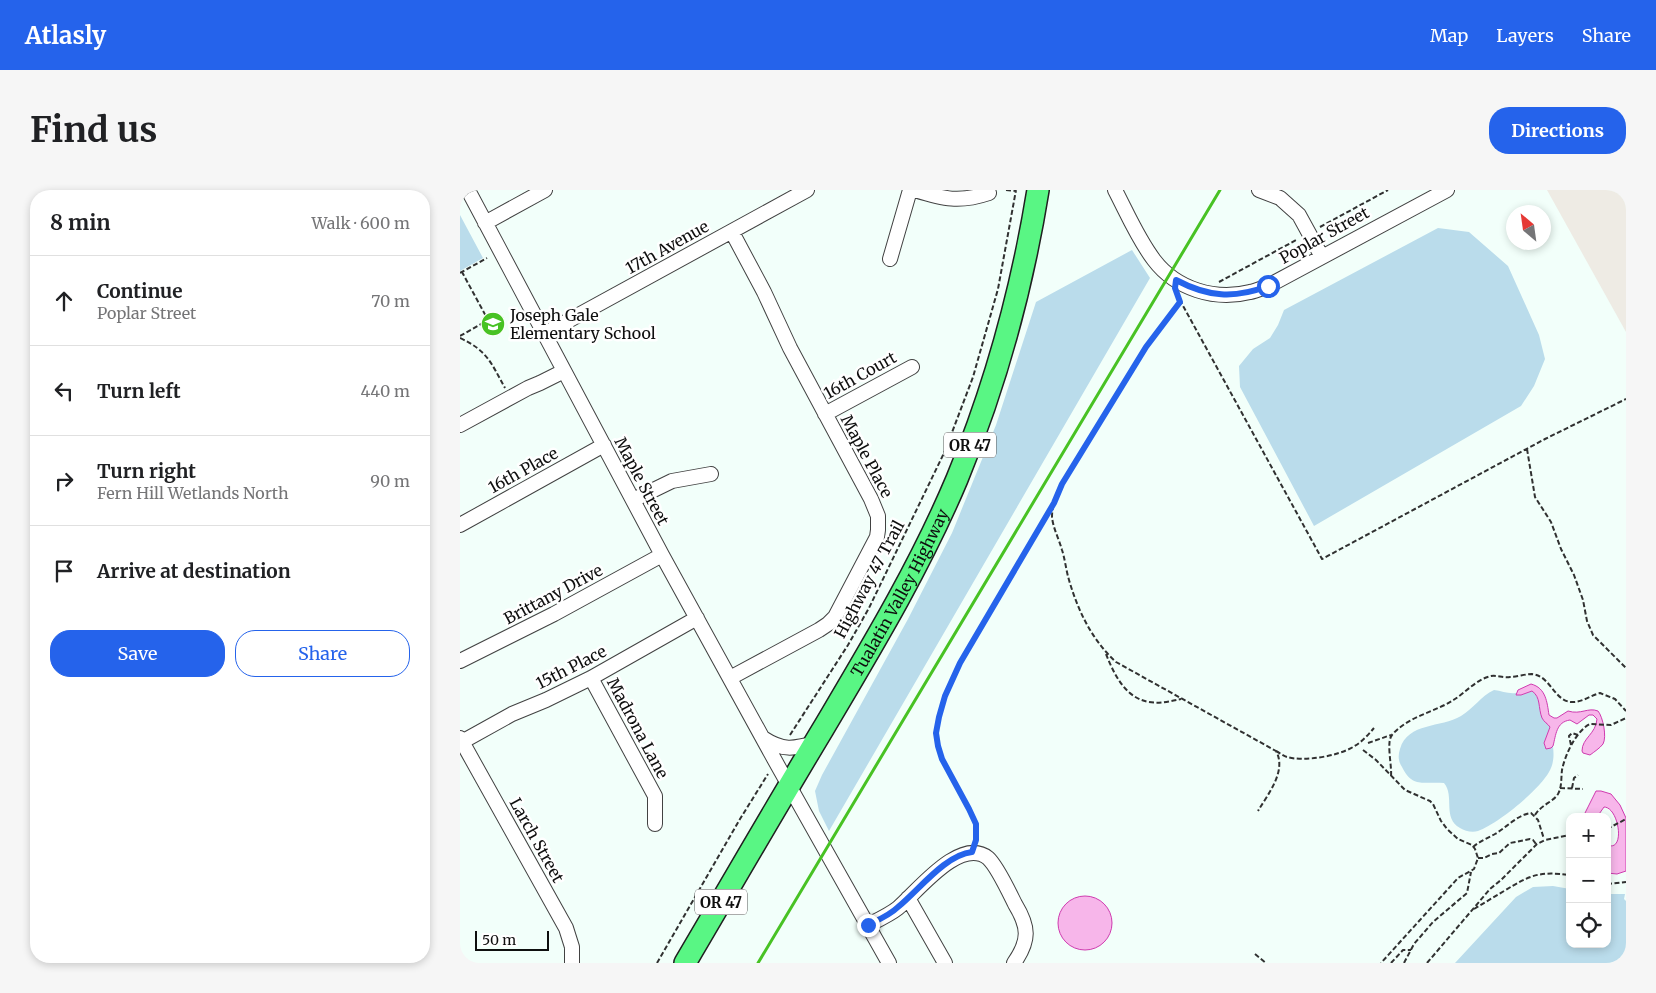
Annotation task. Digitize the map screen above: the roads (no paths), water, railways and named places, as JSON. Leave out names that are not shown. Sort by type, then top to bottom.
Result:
[{"type":"highway","name":"Tualatin Valley Highway","points":[[685,963],[790,787],[900,596],[956,480],[984,405],[1007,333],[1019,286],[1038,190]]},
{"type":"street","name":"Maple Street","points":[[468,190],[662,555],[889,963]]},
{"type":"street","points":[[485,222],[545,190]]},
{"type":"street","name":"17th Avenue","points":[[544,334],[807,190]]},
{"type":"street","points":[[890,259],[910,190]]},
{"type":"street","points":[[915,190],[952,199],[974,197],[989,193]]},
{"type":"street","name":"Poplar Street","points":[[1115,190],[1148,251],[1161,268],[1176,280],[1193,289],[1224,295],[1250,292],[1268,286],[1447,190]]},
{"type":"street","points":[[1259,190],[1280,198],[1299,215],[1322,256]]},
{"type":"street","name":"Maple Place","points":[[730,678],[828,624],[840,608],[877,537],[879,523],[873,504],[790,348],[764,292],[732,232]]},
{"type":"street","name":"16th Court","points":[[825,414],[912,367]]},
{"type":"street","points":[[460,425],[528,388],[564,371]]},
{"type":"street","name":"16th Place","points":[[460,525],[604,445]]},
{"type":"street","points":[[633,500],[672,481],[711,474]]},
{"type":"street","name":"Brittany Drive","points":[[460,661],[554,614],[662,555]]},
{"type":"street","name":"15th Place","points":[[461,741],[512,714],[591,678],[697,618]]},
{"type":"street","name":"Madrona Lane","points":[[591,678],[655,796],[655,824]]},
{"type":"street","points":[[763,738],[782,748],[795,748],[815,743]]},
{"type":"street","name":"Larch Street","points":[[461,741],[566,928],[572,947],[572,963]]},
{"type":"street","points":[[868,925],[897,909],[945,864],[965,853],[980,853],[992,862],[1024,919],[1026,936],[1022,952],[1014,963]]},
{"type":"street","points":[[908,898],[945,963]]},
{"type":"railway","points":[[758,963],[1220,190]]},
{"type":"place","name":"Joseph Gale Elementary School","points":[[493,324]]}]
